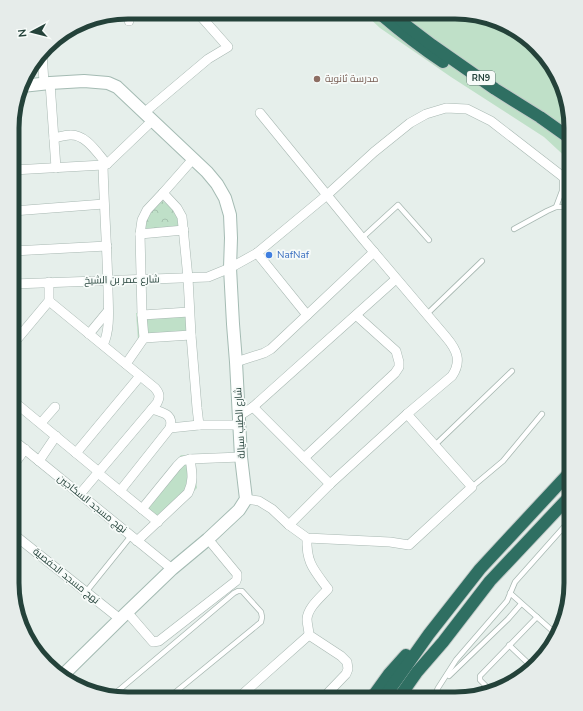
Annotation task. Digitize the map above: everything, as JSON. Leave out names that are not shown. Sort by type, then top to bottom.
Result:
[{"type":"highway","points":[[386,19],[426,51],[454,69],[495,88]]},
{"type":"highway","name":"RN9","points":[[400,19],[407,26],[432,44],[495,88],[540,116],[564,134]]},
{"type":"highway","points":[[553,491],[564,474]]},
{"type":"highway","points":[[388,692],[429,634],[480,569],[564,479]]},
{"type":"highway","points":[[403,692],[417,672],[443,642],[490,581],[564,502]]},
{"type":"highway","points":[[376,692],[389,674],[409,652],[429,634]]},
{"type":"highway","points":[[413,692],[443,642]]},
{"type":"street","points":[[103,345],[108,332],[107,246],[104,204],[105,164],[148,116],[208,59],[228,47],[204,19]]},
{"type":"street","points":[[43,59],[54,138],[56,168]]},
{"type":"street","name":"شارع الطيب سيالة","points":[[28,85],[84,81],[108,83],[117,87],[207,172],[217,184],[225,198],[230,216],[230,268],[241,457],[246,499]]},
{"type":"street","name":"شارع عمر بن الشيخ","points":[[19,284],[208,277],[230,268],[257,253],[327,195],[374,152],[410,123],[426,114],[446,108],[467,109],[490,121],[562,176]]},
{"type":"street","points":[[260,113],[396,279],[446,337],[456,351],[458,360],[457,369],[452,376],[407,414],[330,484],[290,525]]},
{"type":"street","points":[[54,138],[70,135],[78,136],[84,139],[105,164]]},
{"type":"street","points":[[126,364],[144,338],[140,234],[142,220],[148,210],[193,159]]},
{"type":"street","points":[[19,170],[105,164]]},
{"type":"street","points":[[163,193],[177,208],[182,217],[199,425]]},
{"type":"street","points":[[19,211],[104,204]]},
{"type":"street","points":[[140,234],[184,230]]},
{"type":"street","points":[[19,251],[107,246]]},
{"type":"street","points":[[236,362],[264,353],[271,349],[374,252]]},
{"type":"street","points":[[257,253],[307,315]]},
{"type":"street","points":[[170,428],[239,420],[396,279]]},
{"type":"street","points":[[19,336],[49,301],[49,282]]},
{"type":"street","points":[[49,301],[159,392],[157,403],[80,494]]},
{"type":"street","points":[[88,334],[108,312]]},
{"type":"street","points":[[142,315],[190,312]]},
{"type":"street","points":[[304,458],[399,368],[396,351],[356,316]]},
{"type":"street","points":[[144,338],[191,335]]},
{"type":"street","points":[[76,453],[140,376]]},
{"type":"street","points":[[19,406],[158,522]]},
{"type":"street","points":[[41,424],[55,407]]},
{"type":"street","points":[[253,407],[330,484]]},
{"type":"street","points":[[120,491],[170,428],[171,420],[169,416],[152,409]]},
{"type":"street","points":[[66,672],[172,569],[239,510],[246,499],[260,500],[307,538],[390,542],[409,545],[472,487],[407,414]]},
{"type":"street","points":[[39,461],[56,436]]},
{"type":"street","name":"نهج مسجد السكاجين","points":[[19,444],[172,569]]},
{"type":"street","points":[[19,458],[25,449]]},
{"type":"street","points":[[142,509],[177,466],[182,462],[190,459],[241,457]]},
{"type":"street","points":[[134,538],[158,522],[188,493],[191,487],[192,479],[190,459]]},
{"type":"street","name":"نهج مسجد الحفصية","points":[[19,539],[86,592],[123,615],[153,642],[156,642],[236,581],[237,574],[208,538]]},
{"type":"street","points":[[307,538],[307,546],[312,568],[328,589],[309,611],[307,618],[309,635],[347,662],[348,669],[346,674],[329,692]]},
{"type":"street","points":[[245,692],[309,635]]},
{"type":"lane","points":[[556,207],[562,191],[562,176]]},
{"type":"lane","points":[[362,238],[398,205],[429,240]]},
{"type":"lane","points":[[514,229],[556,207],[564,207]]},
{"type":"lane","points":[[427,314],[482,261]]},
{"type":"lane","points":[[435,445],[512,371]]},
{"type":"lane","points":[[472,487],[503,460],[542,414]]},
{"type":"lane","points":[[437,692],[456,660],[507,601],[515,582],[564,527]]},
{"type":"lane","points":[[86,592],[134,538]]},
{"type":"lane","points":[[117,691],[234,593],[242,591],[261,612],[261,622],[176,692]]},
{"type":"lane","points":[[510,593],[553,631]]},
{"type":"lane","points":[[443,681],[522,604]]},
{"type":"lane","points":[[487,687],[481,681],[480,676],[537,617]]},
{"type":"lane","points":[[510,645],[528,663]]},
{"type":"green space","points":[[370,19],[455,19],[469,20],[497,27],[516,37],[532,51],[541,62],[556,86],[563,114],[564,156],[544,137],[451,77],[380,28]]},
{"type":"green space","points":[[161,200],[174,212],[181,229],[145,233],[146,219]]},
{"type":"green space","points":[[192,309],[193,336],[138,340],[136,313]]},
{"type":"green space","points":[[181,455],[193,456],[197,488],[159,525],[139,510]]},
{"type":"place","name":"مدرسة ثانوية","points":[[317,79]]},
{"type":"place","name":"NafNaf","points":[[269,255]]}]
